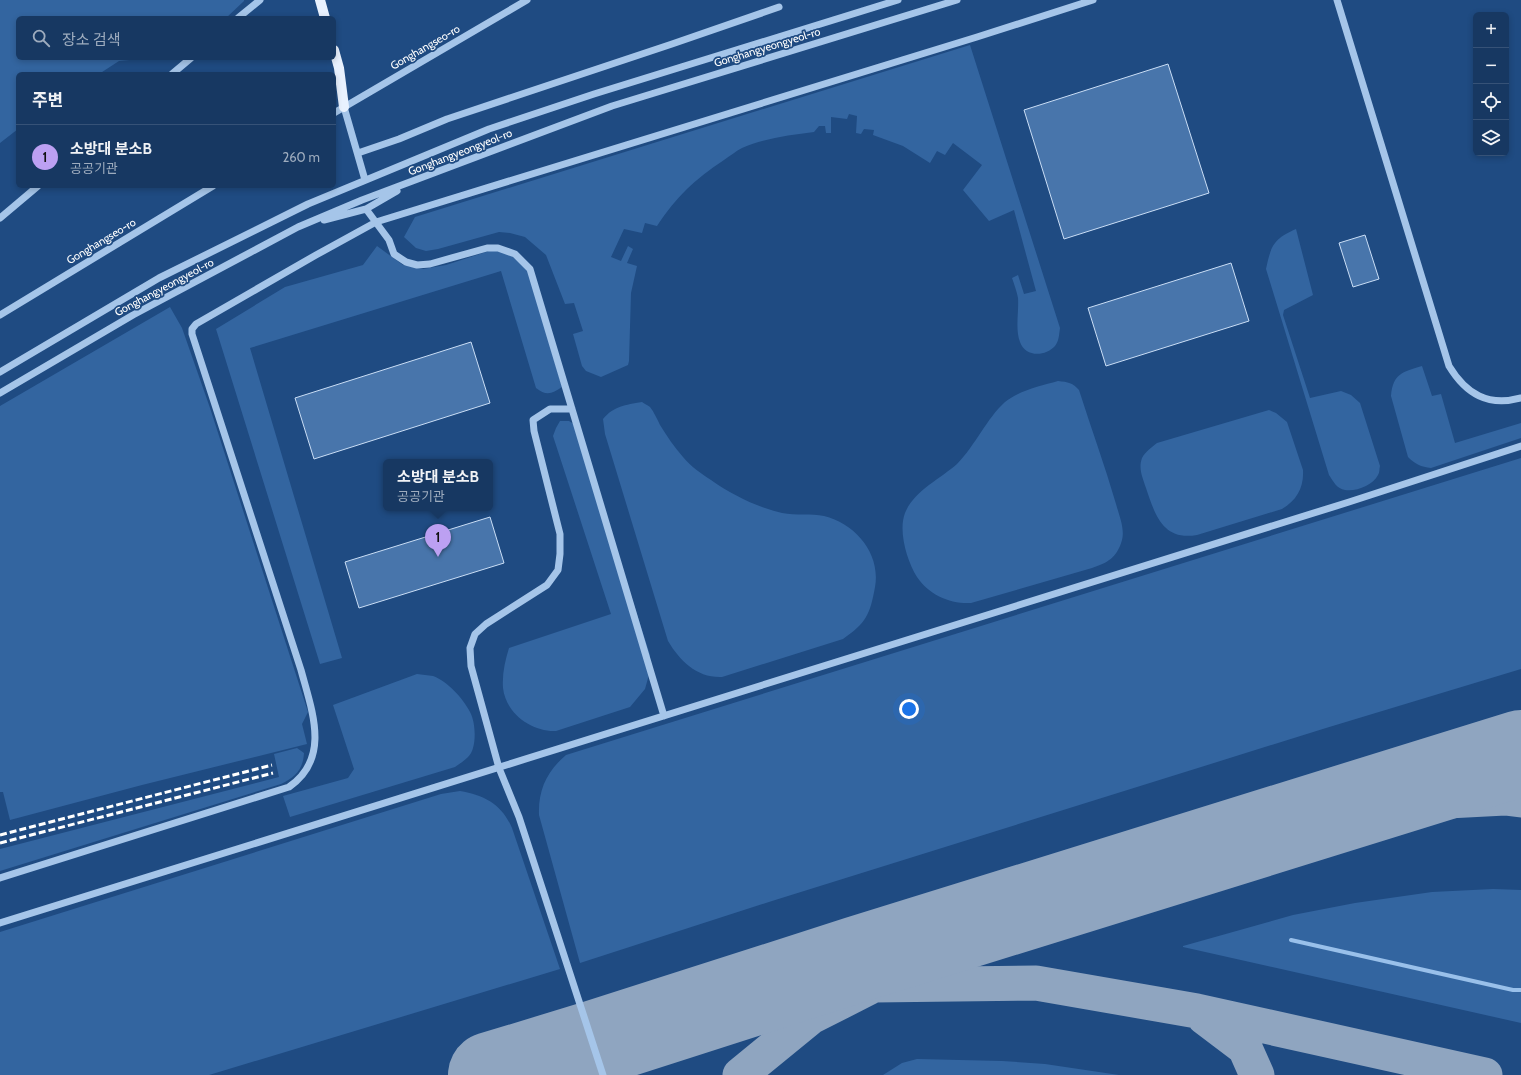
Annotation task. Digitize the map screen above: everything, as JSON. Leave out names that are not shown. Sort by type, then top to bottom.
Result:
[{"type":"main road","points":[[320,0],[324,16]]},
{"type":"main road","points":[[336,57],[339,68],[344,107]]},
{"type":"street","points":[[240,16],[260,0]]},
{"type":"street","name":"Gonghangseo-ro","points":[[336,112],[527,0]]},
{"type":"street","name":"Gonghangyeongyeol-ro","points":[[0,372],[159,278],[308,204],[365,180],[512,121],[594,94],[898,0]]},
{"type":"street","name":"Gonghangyeongyeol-ro","points":[[0,393],[133,315],[298,227],[362,200],[612,106],[957,0]]},
{"type":"street","points":[[0,878],[289,787],[300,779],[307,768],[315,747],[312,711],[301,670],[192,334],[192,329],[196,324],[376,222],[969,40],[1092,0]]},
{"type":"street","points":[[1337,0],[1449,366],[1456,379],[1466,389],[1483,397],[1499,402],[1521,398]]},
{"type":"street","points":[[358,153],[399,139],[448,119],[779,7]]},
{"type":"street","points":[[174,72],[189,60]]},
{"type":"street","points":[[344,107],[365,180]]},
{"type":"street","points":[[298,227],[366,209],[412,182]]},
{"type":"street","points":[[0,218],[36,188]]},
{"type":"street","name":"Gonghangseo-ro","points":[[0,315],[210,188]]},
{"type":"street","points":[[366,209],[389,240],[394,254],[406,262],[417,265],[430,264],[487,248],[498,248],[515,254],[530,269],[664,716]]},
{"type":"street","points":[[572,409],[550,409],[533,420],[534,431],[560,534],[558,570],[547,585],[486,624],[475,634],[470,648],[471,666],[499,768],[520,817],[603,1075]]},
{"type":"street","points":[[0,924],[1326,509],[1521,446]]},
{"type":"shaded area","points":[[0,0],[244,0],[228,16],[16,16],[16,60],[129,60],[119,61],[102,72],[16,72],[16,131],[0,143]]},
{"type":"shaded area","points":[[970,45],[1060,328],[1059,338],[1055,346],[1051,350],[1041,354],[1031,353],[1026,350],[1020,342],[1019,337],[1017,326],[1018,298],[1012,278],[1018,275],[1024,294],[1036,291],[1014,210],[989,221],[963,190],[982,165],[953,143],[945,155],[937,151],[930,163],[903,146],[873,135],[874,130],[864,129],[861,134],[856,133],[857,116],[849,114],[847,119],[831,117],[831,133],[826,133],[825,126],[819,126],[814,132],[769,139],[742,148],[713,167],[687,189],[657,226],[645,223],[642,233],[624,229],[611,257],[621,261],[628,246],[633,249],[627,263],[637,266],[631,293],[629,361],[628,365],[601,377],[586,371],[582,366],[573,334],[583,331],[574,303],[565,304],[546,255],[525,237],[499,232],[426,251],[416,248],[404,237],[415,217]]},
{"type":"shaded area","points":[[1296,229],[1313,295],[1284,310],[1283,315],[1310,398],[1341,391],[1351,395],[1360,403],[1380,466],[1379,474],[1376,479],[1359,489],[1342,489],[1329,475],[1266,269],[1274,244],[1282,236]]},
{"type":"shaded area","points":[[377,246],[403,265],[423,269],[446,265],[492,250],[505,250],[528,270],[562,387],[549,393],[540,391],[536,388],[501,271],[250,348],[342,658],[320,664],[216,329],[285,287],[363,265]]},
{"type":"shaded area","points":[[170,307],[182,328],[210,408],[308,712],[302,724],[307,744],[10,820],[3,792],[0,792],[0,406]]},
{"type":"shaded area","points":[[1422,366],[1432,396],[1441,394],[1455,443],[1521,423],[1521,438],[1431,468],[1418,465],[1413,462],[1408,457],[1391,396],[1394,382],[1400,375],[1404,372]]},
{"type":"shaded area","points":[[1058,381],[1070,383],[1079,390],[1121,522],[1123,536],[1120,546],[1111,559],[1092,568],[971,603],[955,602],[941,597],[928,589],[922,583],[917,577],[910,563],[903,537],[903,520],[909,505],[928,486],[957,464],[970,449],[992,416],[1005,402],[1024,391]]},
{"type":"shaded area","points":[[642,402],[650,407],[668,437],[686,460],[693,467],[727,491],[754,504],[782,513],[824,516],[836,520],[856,533],[870,552],[876,575],[875,587],[869,612],[857,628],[843,639],[722,677],[713,677],[697,671],[690,667],[678,655],[668,641],[605,434],[603,419],[611,411],[630,404]]},
{"type":"shaded area","points":[[1269,410],[1276,413],[1287,422],[1303,470],[1301,487],[1292,502],[1282,509],[1197,535],[1185,536],[1168,530],[1162,524],[1153,508],[1142,477],[1141,462],[1145,454],[1157,443]]},
{"type":"shaded area","points":[[560,421],[569,421],[577,426],[650,655],[650,671],[645,689],[630,707],[556,731],[547,731],[529,725],[509,706],[505,697],[503,683],[504,668],[509,648],[611,614],[553,436]]},
{"type":"shaded area","points":[[1521,458],[1521,669],[1326,728],[772,901],[580,963],[539,815],[540,797],[545,782],[559,761],[566,755]]},
{"type":"shaded area","points":[[417,674],[438,678],[459,696],[467,707],[472,716],[475,735],[473,748],[468,757],[455,767],[290,817],[283,796],[348,778],[354,769],[333,705]]},
{"type":"shaded area","points":[[297,748],[304,753],[302,764],[294,776],[281,784],[0,871],[0,849],[279,777],[274,754]]},
{"type":"shaded area","points":[[460,791],[477,795],[492,802],[508,820],[560,969],[209,1075],[0,1075],[0,932],[441,794]]},
{"type":"shaded area","points":[[1493,889],[1521,890],[1521,1023],[1183,947],[1293,915],[1355,903],[1432,892]]},
{"type":"shaded area","points":[[917,1059],[1002,1061],[1045,1064],[1119,1075],[883,1075],[902,1063]]},
{"type":"building","points":[[1168,64],[1209,193],[1064,239],[1024,110]]},
{"type":"building","points":[[1365,235],[1379,279],[1353,287],[1339,243]]},
{"type":"building","points":[[1231,263],[1249,321],[1106,366],[1088,308]]},
{"type":"building","points":[[471,342],[490,403],[314,459],[295,398]]},
{"type":"building","points":[[490,517],[504,563],[359,608],[345,562]]},
{"type":"waterway","points":[[1291,940],[1513,990],[1521,990]]},
{"type":"taxiway","points":[[1351,806],[1505,798],[1521,800]]},
{"type":"taxiway","points":[[740,1075],[811,1017],[874,985],[918,959],[1023,908]]},
{"type":"taxiway","points":[[695,1012],[799,993],[874,985],[1036,983],[1197,1011],[1485,1075]]},
{"type":"taxiway","points":[[1204,1017],[1245,1048],[1257,1075]]},
{"type":"taxiway","points":[[501,1075],[542,1060]]},
{"type":"runway","points":[[491,1075],[858,959],[1521,753]]},
{"type":"railway","points":[[0,835],[272,765]]},
{"type":"railway","points":[[0,843],[273,773]]},
{"type":"place","name":"소방대 분소B","points":[[438,557]]}]
